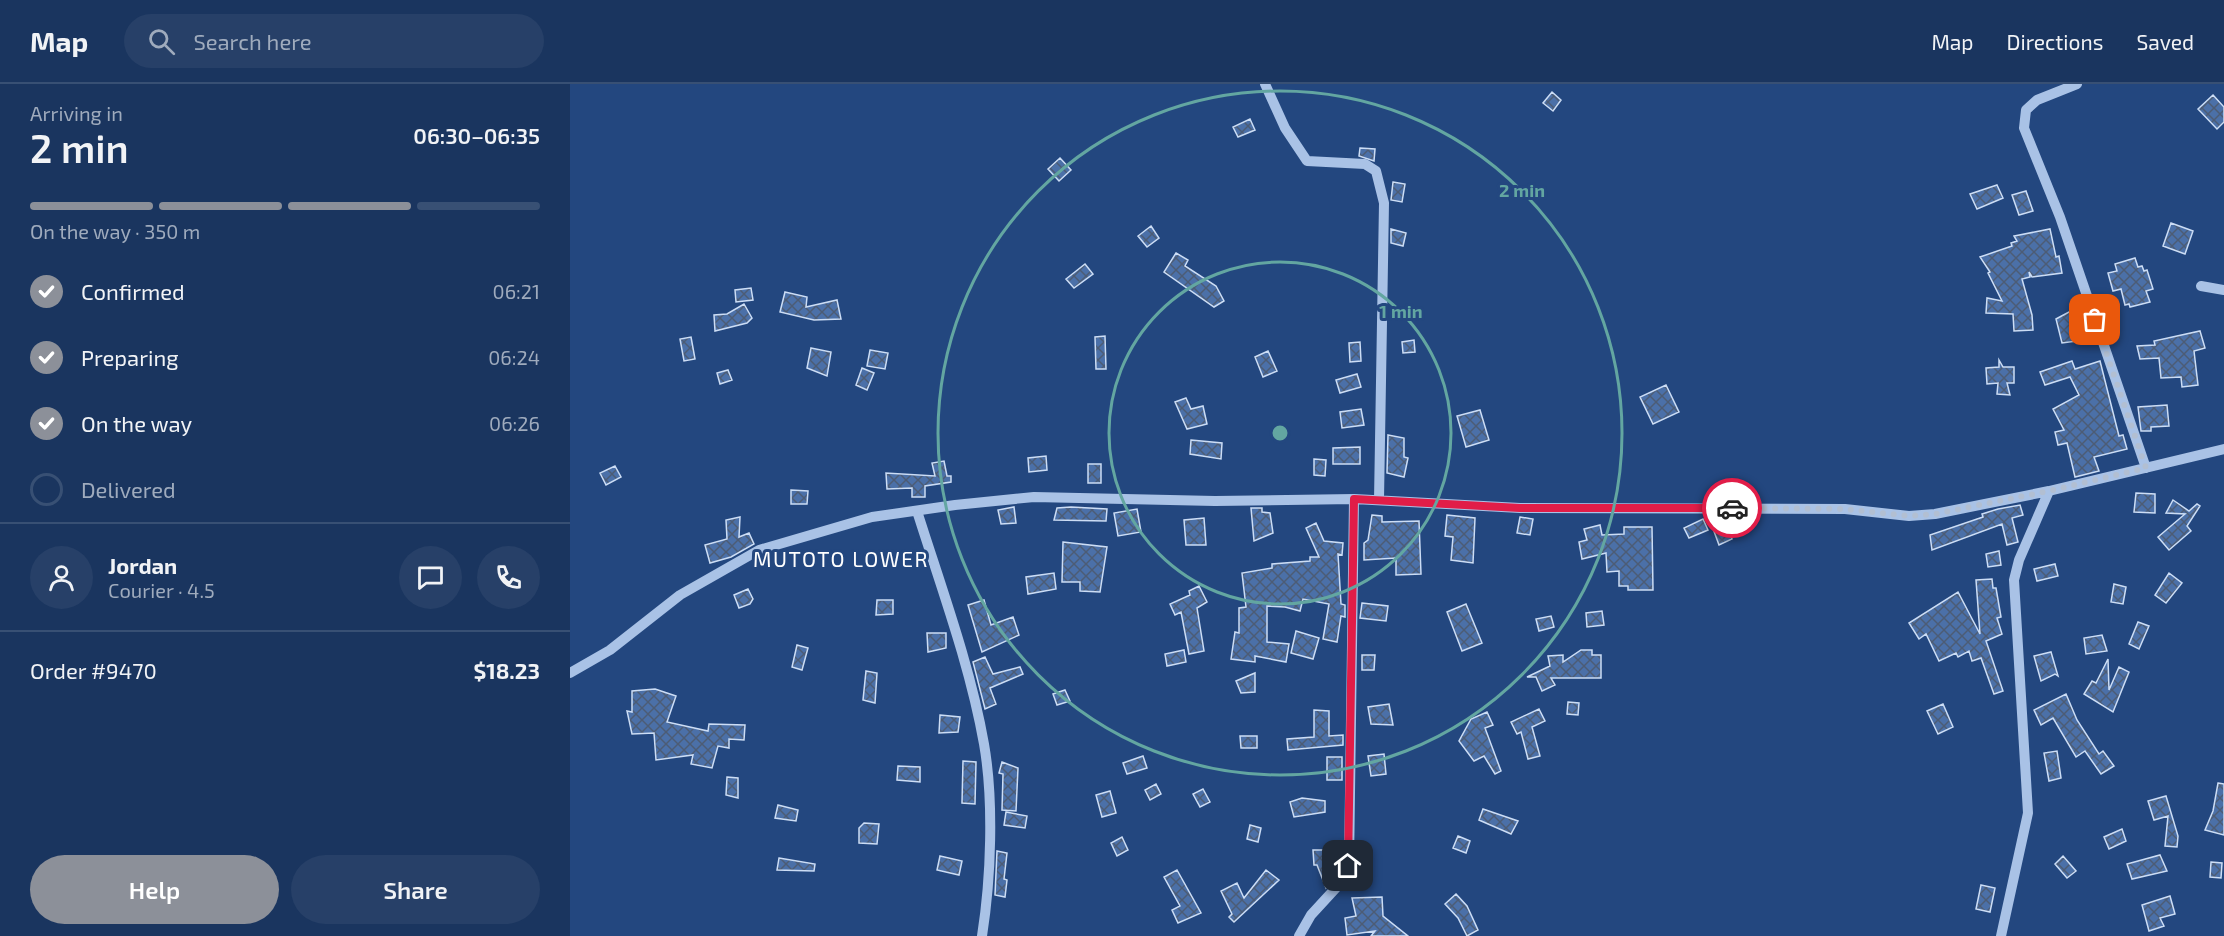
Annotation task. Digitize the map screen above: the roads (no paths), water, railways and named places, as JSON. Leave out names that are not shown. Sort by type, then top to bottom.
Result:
[{"type":"street","points":[[1265,84],[1285,128],[1307,161],[1365,164],[1376,171],[1384,203],[1378,500]]},
{"type":"street","points":[[2077,84],[2037,100],[2026,110],[2024,128],[2060,217],[2146,468]]},
{"type":"street","points":[[2200,286],[2224,290]]},
{"type":"street","points":[[570,673],[610,650],[680,595],[759,550],[872,518],[917,510],[1034,497],[1215,501],[1354,499],[1520,508],[1845,509],[1909,516],[1935,514],[2049,491],[2224,448]]},
{"type":"street","points":[[2001,936],[2028,813],[2014,580],[2019,560],[2049,491]]},
{"type":"street","points":[[1299,936],[1311,915],[1345,878],[1348,866],[1354,499]]},
{"type":"street","points":[[917,510],[964,660],[984,746],[990,849],[988,894],[982,936]]},
{"type":"district","name":"MUTOTO LOWER","points":[[841,558]]}]
